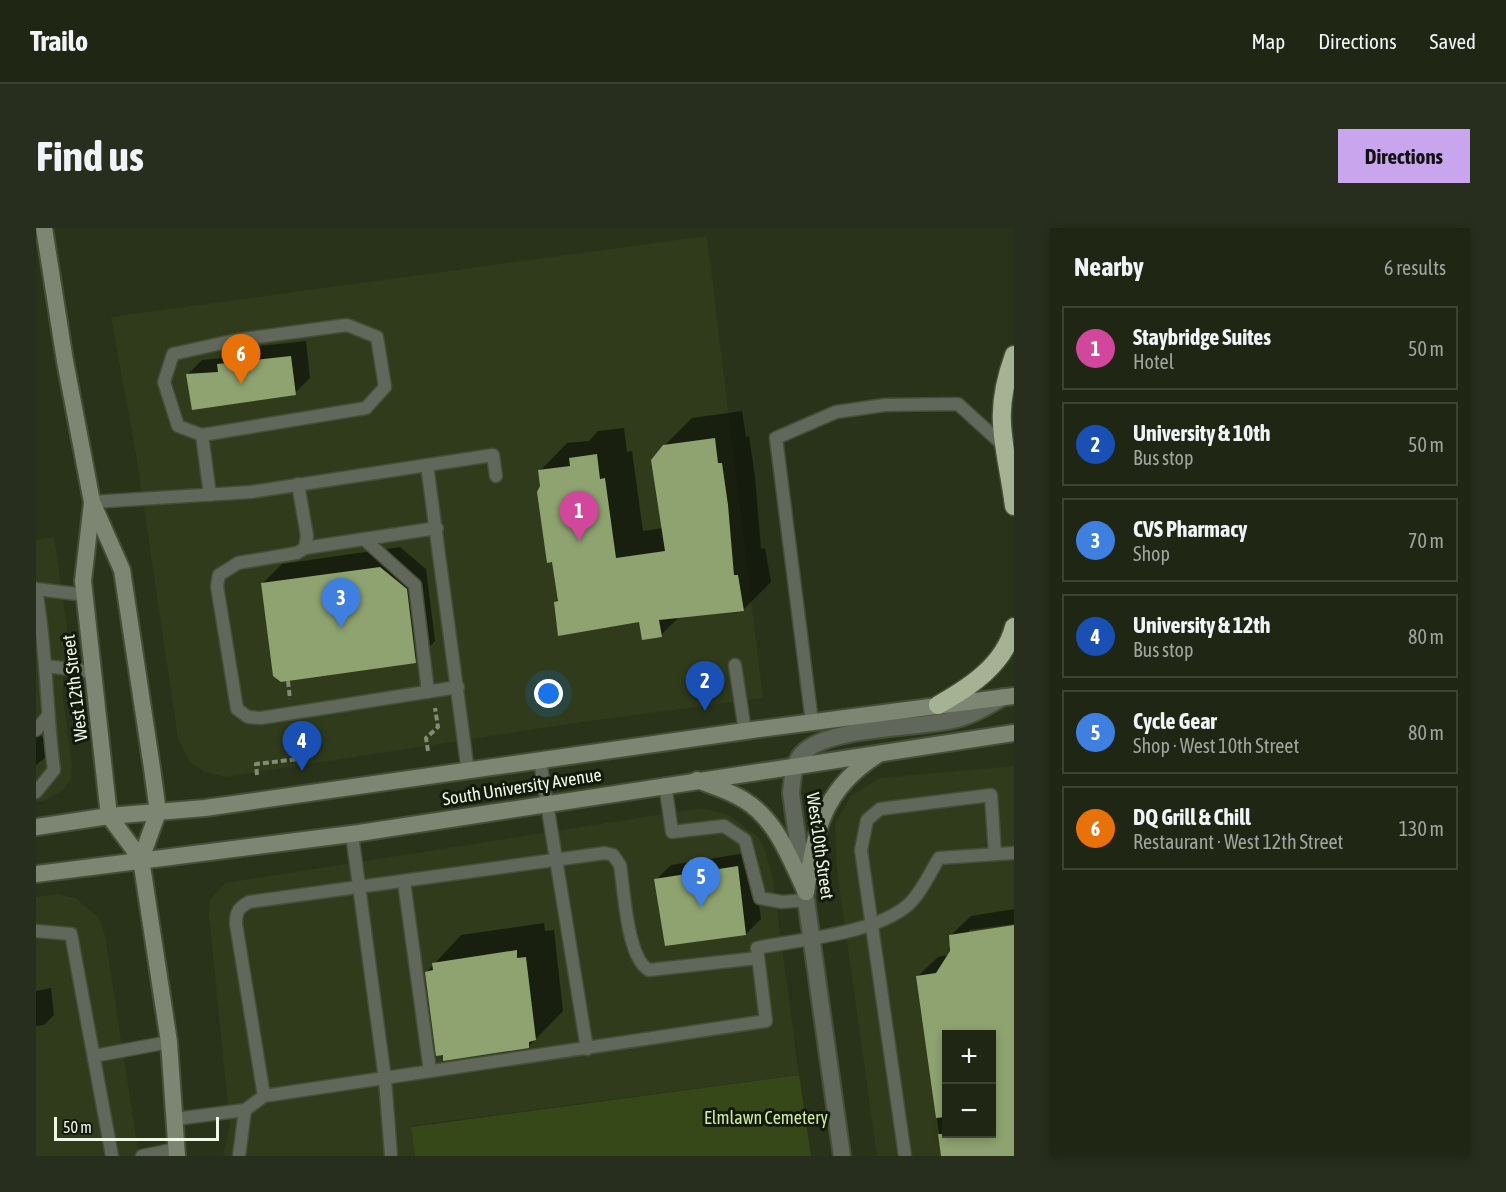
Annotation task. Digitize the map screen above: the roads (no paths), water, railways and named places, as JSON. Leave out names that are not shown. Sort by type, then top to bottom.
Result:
[{"type":"highway","points":[[1014,355],[1003,388],[999,421],[1014,506]]},
{"type":"highway","points":[[938,705],[968,688],[986,673],[1011,637],[1014,627]]},
{"type":"main road","name":"West 12th Street","points":[[42,240],[92,502],[122,570],[158,812],[141,859]]},
{"type":"main road","name":"West 12th Street","points":[[92,502],[84,581],[109,816],[141,859],[169,1042],[177,1153]]},
{"type":"main road","name":"South University Avenue","points":[[36,827],[468,772],[745,730],[1008,696]]},
{"type":"main road","name":"South University Avenue","points":[[36,874],[352,834],[665,784],[1014,733]]},
{"type":"main road","points":[[806,896],[814,838],[827,805],[854,772],[883,752]]},
{"type":"main road","points":[[696,780],[743,799],[762,814],[778,835],[806,896]]},
{"type":"street","points":[[794,766],[804,751],[832,738],[950,721],[977,713],[1008,696]]},
{"type":"street","name":"West 10th Street","points":[[794,766],[792,793],[842,1156]]},
{"type":"lane","points":[[347,325],[376,337],[385,387],[366,408],[202,435],[178,426],[164,382],[172,354],[236,340],[347,325]]},
{"type":"lane","points":[[812,722],[776,438],[836,412],[885,405],[958,404],[1002,444]]},
{"type":"lane","points":[[202,435],[210,495]]},
{"type":"lane","points":[[92,502],[210,495],[493,455],[496,476]]},
{"type":"lane","points":[[427,465],[468,772]]},
{"type":"lane","points":[[298,484],[307,536],[305,548]]},
{"type":"lane","points":[[437,528],[305,548],[297,553],[238,563],[219,575],[217,586],[237,709],[248,717],[261,718],[458,687]]},
{"type":"lane","points":[[364,539],[415,585],[428,692]]},
{"type":"lane","points":[[36,792],[54,770],[41,688],[46,666],[36,596],[85,595]]},
{"type":"lane","points":[[735,665],[745,730]]},
{"type":"lane","points":[[46,666],[93,672]]},
{"type":"lane","points":[[36,730],[47,717]]},
{"type":"lane","points":[[540,761],[558,860],[587,1049]]},
{"type":"lane","points":[[665,784],[672,832],[724,826],[745,840],[760,898],[782,902],[806,896]]},
{"type":"lane","points":[[905,1156],[861,850],[867,820],[880,809],[991,795],[995,854]]},
{"type":"lane","points":[[352,834],[385,1079],[391,1156]]},
{"type":"lane","points":[[175,1119],[245,1110],[264,1096],[766,1021],[757,948],[889,919],[910,903],[939,858],[1014,852]]},
{"type":"lane","points":[[264,1096],[236,913],[239,908],[249,902],[605,853],[613,855],[620,865],[634,954],[643,967],[649,970],[758,958]]},
{"type":"lane","points":[[404,882],[430,1071]]},
{"type":"lane","points":[[36,931],[71,934],[112,1156]]},
{"type":"lane","points":[[94,1056],[169,1042]]},
{"type":"lane","points":[[239,1156],[245,1110]]},
{"type":"lane","points":[[142,1156],[177,1153]]},
{"type":"place","name":"DQ Grill & Chill","points":[[241,384]]},
{"type":"place","name":"Staybridge Suites","points":[[579,541]]},
{"type":"place","name":"CVS Pharmacy","points":[[341,628]]},
{"type":"place","name":"University & 10th","points":[[705,711]]},
{"type":"place","name":"University & 12th","points":[[302,771]]},
{"type":"place","name":"Cycle Gear","points":[[701,907]]},
{"type":"park label","name":"Elmlawn Cemetery","points":[[766,1118]]}]
